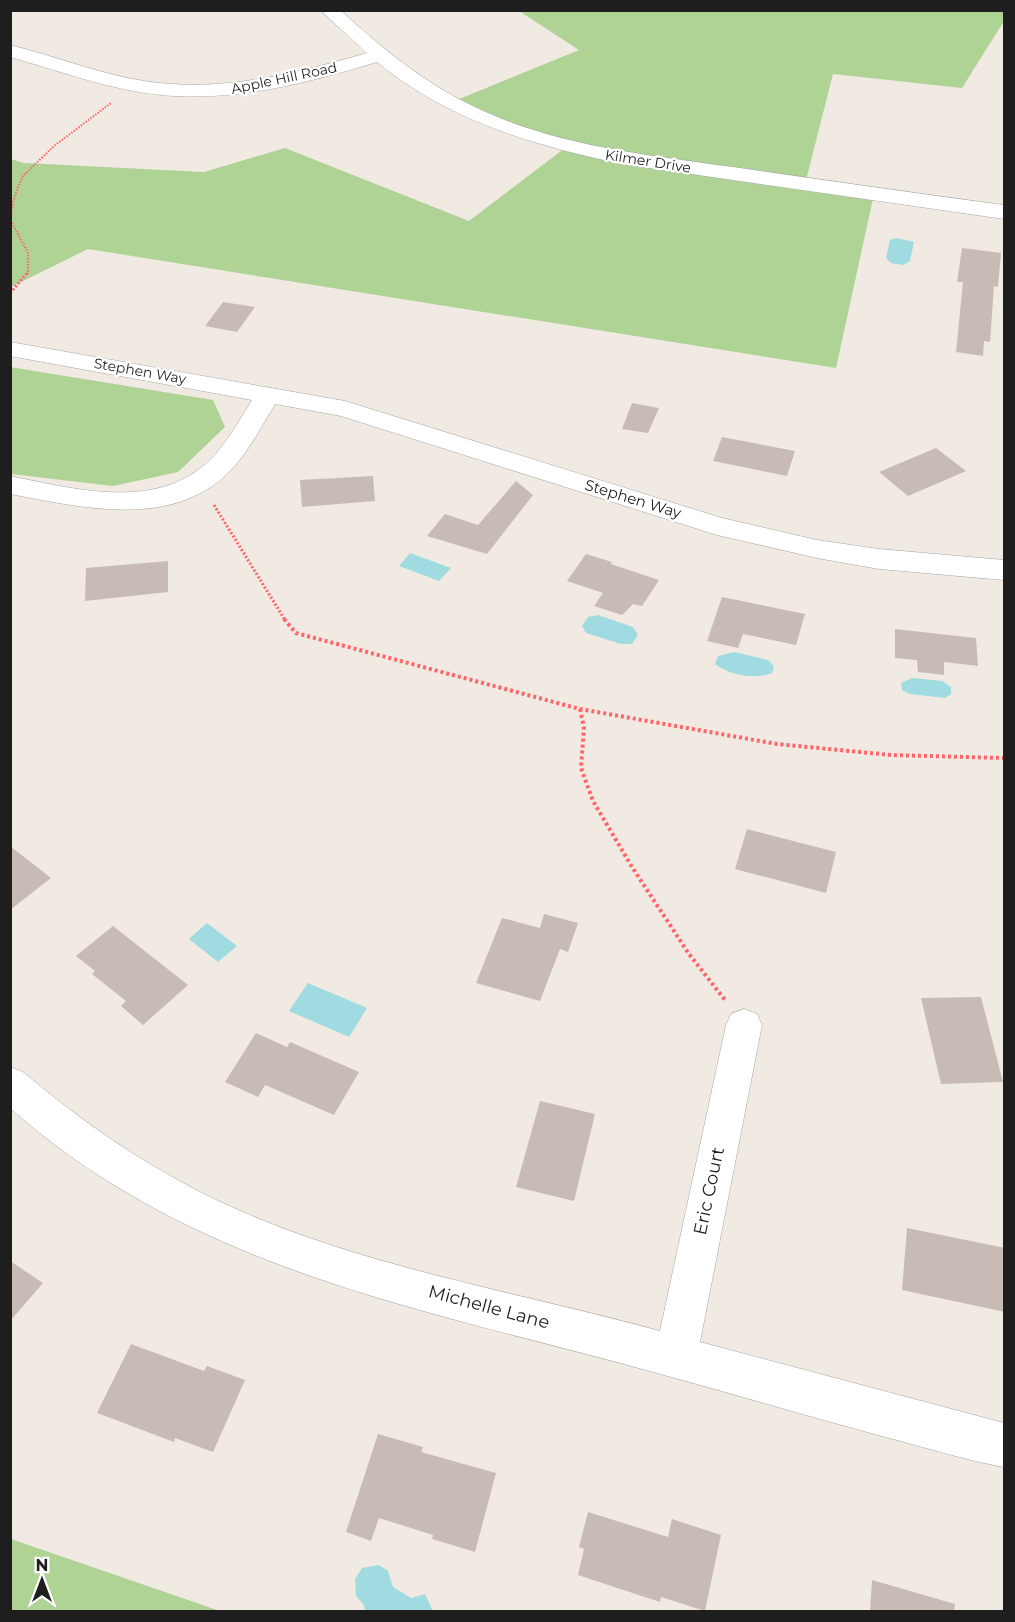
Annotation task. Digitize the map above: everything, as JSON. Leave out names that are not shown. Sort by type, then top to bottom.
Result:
[{"type":"street","name":"Kilmer Drive","points":[[329,10],[426,90],[461,108],[520,132],[564,146],[622,158],[1005,212]]},
{"type":"street","name":"Apple Hill Road","points":[[10,51],[135,85],[181,91],[247,88],[381,55]]},
{"type":"street","name":"Stephen Way","points":[[10,349],[345,409],[717,526],[817,549],[879,559],[1005,570]]},
{"type":"street","points":[[10,485],[117,502],[168,495],[210,475],[228,456],[268,394]]},
{"type":"street","name":"Eric Court","points":[[676,1356],[744,1025]]},
{"type":"street","name":"Michelle Lane","points":[[10,1084],[95,1154],[166,1196],[258,1239],[361,1273],[676,1356],[908,1422],[1005,1445]]},
{"type":"path","points":[[10,293],[28,274],[28,253],[11,223],[13,201],[22,177],[54,146],[135,85]]},
{"type":"path","points":[[199,481],[288,626],[296,633],[580,709],[777,744],[891,754],[1005,758]]},
{"type":"path","points":[[580,709],[584,728],[581,768],[593,801],[632,867],[689,954],[744,1025]]},
{"type":"green space","points":[[519,11],[1004,11],[1004,21],[962,88],[833,74],[805,184],[874,194],[836,368],[88,249],[11,287],[11,159],[24,163],[204,172],[285,148],[469,221],[565,148],[447,104],[579,50]]},
{"type":"green space","points":[[10,367],[213,400],[225,427],[178,472],[113,486],[11,474]]},
{"type":"green space","points":[[11,1539],[220,1611],[11,1611]]},
{"type":"water","points":[[896,238],[914,242],[910,261],[903,265],[891,263],[886,258],[890,240]]},
{"type":"water","points":[[410,553],[451,568],[439,581],[399,566]]},
{"type":"water","points":[[598,615],[633,627],[638,635],[632,644],[621,644],[586,633],[582,626],[588,617]]},
{"type":"water","points":[[734,652],[768,660],[774,666],[772,673],[758,676],[742,675],[727,671],[715,664],[718,656]]},
{"type":"water","points":[[912,678],[942,681],[951,687],[951,694],[945,698],[910,694],[902,690],[901,683]]},
{"type":"water","points":[[207,923],[237,946],[218,962],[189,939]]},
{"type":"water","points":[[308,983],[367,1008],[349,1037],[289,1011]]},
{"type":"water","points":[[379,1565],[388,1571],[393,1587],[411,1598],[425,1594],[433,1611],[365,1611],[364,1605],[356,1596],[355,1579],[362,1568]]},
{"type":"building","points":[[962,248],[1001,253],[998,287],[994,286],[990,342],[984,341],[983,356],[956,352],[963,282],[957,282]]},
{"type":"building","points":[[223,302],[255,307],[237,332],[205,326]]},
{"type":"building","points":[[632,403],[659,408],[648,433],[622,429]]},
{"type":"building","points":[[722,437],[795,451],[787,476],[713,461]]},
{"type":"building","points":[[936,448],[966,471],[908,496],[879,472]]},
{"type":"building","points":[[373,476],[375,501],[302,507],[300,480]]},
{"type":"building","points":[[516,481],[533,495],[487,554],[427,536],[445,514],[478,525]]},
{"type":"building","points":[[586,554],[659,580],[642,606],[633,604],[622,615],[594,606],[603,593],[567,581]]},
{"type":"building","points":[[168,561],[168,592],[85,601],[86,568]]},
{"type":"building","points":[[722,597],[805,614],[796,645],[743,634],[738,648],[707,641]]},
{"type":"building","points":[[895,629],[976,638],[978,666],[944,662],[944,675],[918,672],[917,660],[895,658]]},
{"type":"building","points":[[747,829],[836,852],[826,893],[735,869]]},
{"type":"building","points":[[10,846],[51,878],[10,910]]},
{"type":"building","points":[[544,914],[578,923],[568,952],[560,949],[540,1001],[476,983],[502,918],[540,928]]},
{"type":"building","points":[[113,926],[188,985],[143,1025],[121,1006],[126,1001],[92,974],[95,971],[76,956]]},
{"type":"building","points":[[981,997],[1003,1082],[941,1084],[921,998]]},
{"type":"building","points":[[256,1033],[287,1047],[290,1042],[359,1072],[334,1115],[265,1085],[258,1097],[225,1082]]},
{"type":"building","points":[[540,1101],[595,1114],[574,1201],[516,1187]]},
{"type":"building","points":[[907,1228],[1005,1248],[1005,1312],[902,1290]]},
{"type":"building","points":[[10,1261],[43,1283],[10,1321]]},
{"type":"building","points":[[131,1344],[204,1371],[207,1366],[245,1380],[213,1452],[175,1438],[174,1442],[97,1413]]},
{"type":"building","points":[[378,1434],[423,1447],[421,1452],[496,1473],[475,1552],[432,1539],[433,1535],[379,1518],[371,1541],[346,1532]]},
{"type":"building","points":[[588,1512],[668,1537],[672,1519],[721,1535],[705,1611],[661,1597],[660,1602],[578,1575],[584,1549],[579,1547]]},
{"type":"building","points":[[872,1580],[955,1604],[954,1611],[870,1611]]}]
